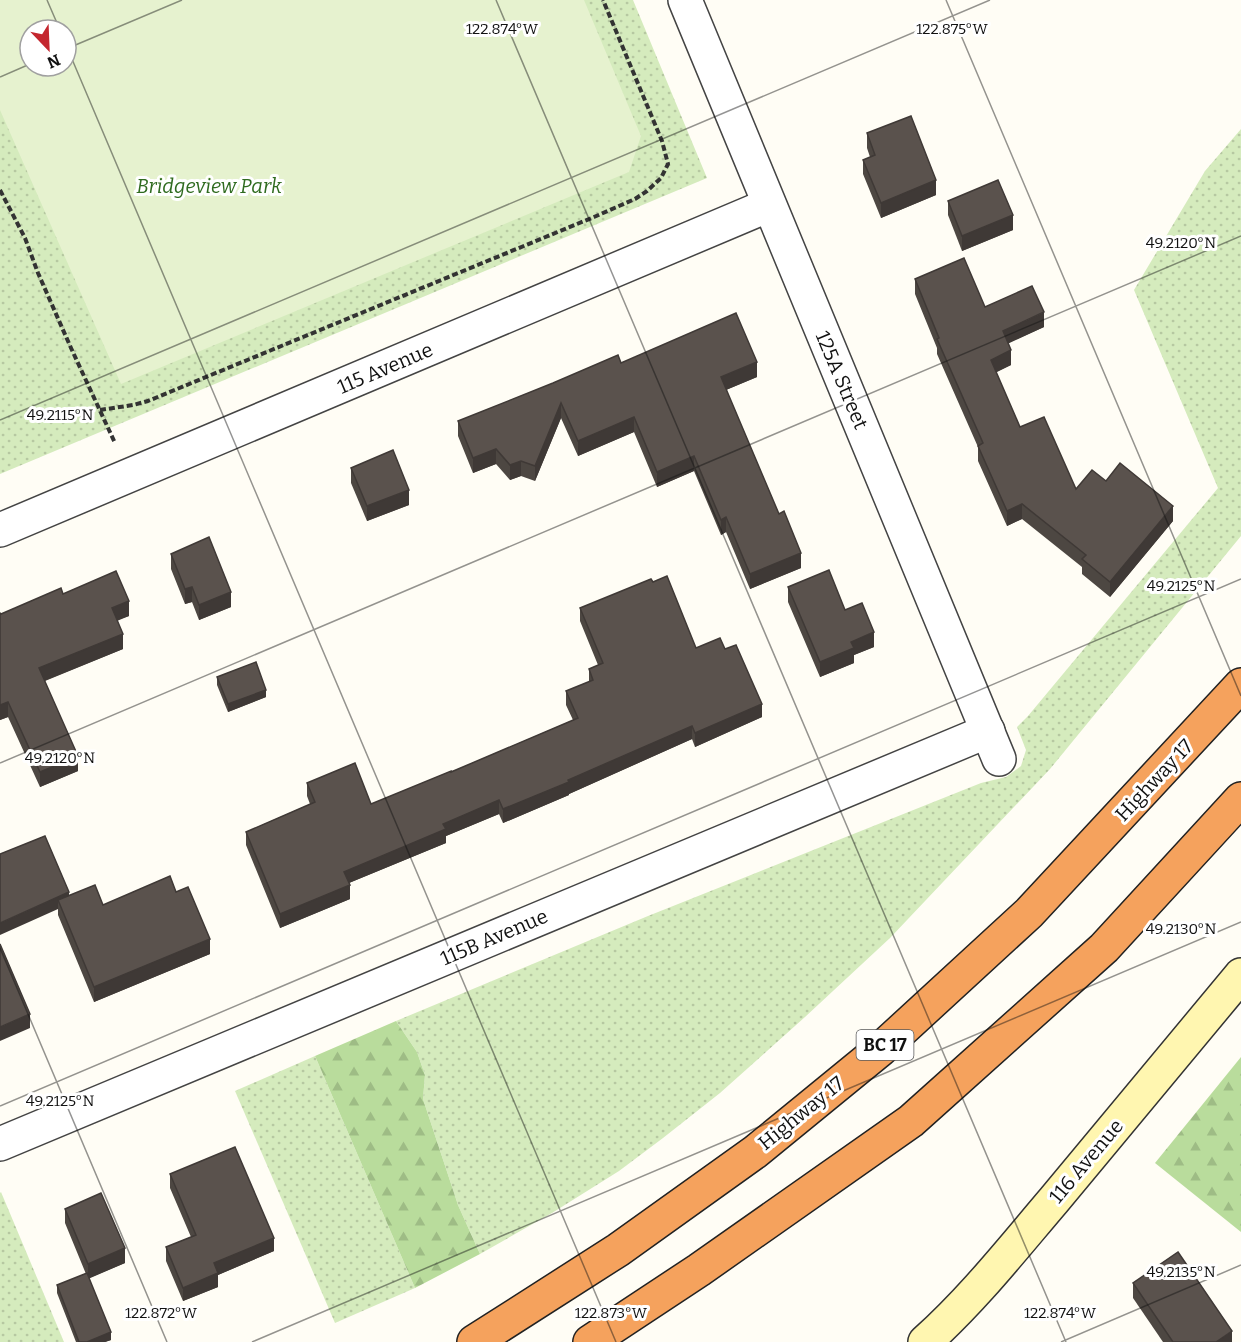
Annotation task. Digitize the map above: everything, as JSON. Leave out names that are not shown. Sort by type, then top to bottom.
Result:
[{"type":"highway","name":"Highway 17","points":[[474,1342],[618,1250],[754,1152],[881,1049],[1029,913],[1241,685]]},
{"type":"highway","points":[[590,1342],[699,1270],[910,1121],[1104,948],[1241,799]]},
{"type":"street","name":"125A Street","points":[[685,0],[994,745]]},
{"type":"street","name":"115 Avenue","points":[[0,530],[769,205]]},
{"type":"street","name":"115B Avenue","points":[[0,1143],[994,745]]},
{"type":"street","name":"116 Avenue","points":[[925,1342],[987,1278],[1241,975]]},
{"type":"path","points":[[0,190],[25,238],[38,273],[100,410],[148,401],[594,218],[647,191],[661,178],[668,164],[662,141],[603,0]]},
{"type":"green space","name":"Bridgeview Park","points":[[0,0],[633,0],[707,178],[0,474]]},
{"type":"green space","name":"Bridgeview Park","points":[[0,0],[584,0],[641,136],[629,172],[121,384],[0,110]]},
{"type":"green space","points":[[1241,129],[1241,536],[1050,769],[890,938],[720,1093],[663,1138],[619,1171],[480,1254],[458,1205],[423,1099],[425,1075],[417,1052],[396,1021],[648,916],[981,783],[1006,777],[1021,766],[1026,750],[1017,727],[1218,488],[1134,290],[1205,171]]},
{"type":"green space","points":[[396,1021],[417,1052],[425,1075],[423,1099],[458,1205],[480,1254],[415,1288],[315,1056]]},
{"type":"green space","points":[[315,1056],[415,1288],[335,1323],[235,1091]]},
{"type":"green space","points":[[1241,1057],[1241,1232],[1155,1163]]},
{"type":"green space","points":[[1,1192],[64,1342],[0,1342]]},
{"type":"building","points":[[911,116],[936,180],[881,203],[863,160],[875,155],[867,133]]},
{"type":"building","points":[[998,180],[1013,215],[962,236],[948,201]]},
{"type":"building","points":[[964,258],[985,307],[1032,286],[1044,312],[1003,331],[1011,350],[991,360],[1020,427],[1044,417],[1076,489],[1092,470],[1106,481],[1120,463],[1173,506],[1110,582],[1082,559],[1086,555],[1022,504],[1007,511],[978,446],[983,443],[937,339],[939,338],[915,279]]},
{"type":"building","points":[[736,313],[757,362],[721,377],[779,514],[784,511],[801,553],[750,574],[726,517],[721,520],[694,456],[657,472],[634,417],[578,441],[561,403],[535,466],[521,461],[510,465],[496,449],[473,458],[458,421],[618,355],[621,363]]},
{"type":"building","points":[[393,450],[409,490],[367,506],[351,468]]},
{"type":"building","points":[[209,537],[231,592],[199,605],[192,587],[185,589],[171,554]]},
{"type":"building","points":[[829,570],[845,610],[862,603],[874,632],[851,642],[854,648],[820,662],[788,587]]},
{"type":"building","points":[[116,571],[129,601],[112,608],[123,634],[39,668],[78,756],[40,772],[8,702],[0,705],[0,613],[61,588],[63,594]]},
{"type":"building","points":[[667,576],[696,648],[720,638],[725,649],[736,645],[762,704],[695,733],[692,726],[568,780],[569,782],[503,809],[499,800],[443,824],[446,829],[344,872],[350,885],[280,914],[246,832],[315,802],[307,783],[355,763],[371,804],[578,718],[566,691],[593,680],[589,669],[603,663],[580,608],[651,579],[653,582]]},
{"type":"building","points":[[256,662],[266,690],[228,704],[217,677]]},
{"type":"building","points":[[45,836],[69,892],[0,923],[0,854]]},
{"type":"building","points":[[170,876],[176,892],[188,887],[210,939],[94,987],[58,900],[95,885],[103,905]]},
{"type":"building","points":[[0,944],[30,1014],[0,1027]]},
{"type":"building","points":[[235,1147],[274,1238],[214,1263],[218,1273],[183,1288],[166,1247],[196,1235],[170,1174]]},
{"type":"building","points":[[101,1193],[125,1248],[88,1264],[65,1209]]},
{"type":"building","points":[[1178,1252],[1232,1331],[1216,1342],[1173,1342],[1133,1283]]},
{"type":"building","points":[[87,1273],[111,1332],[87,1342],[79,1342],[57,1285]]}]
